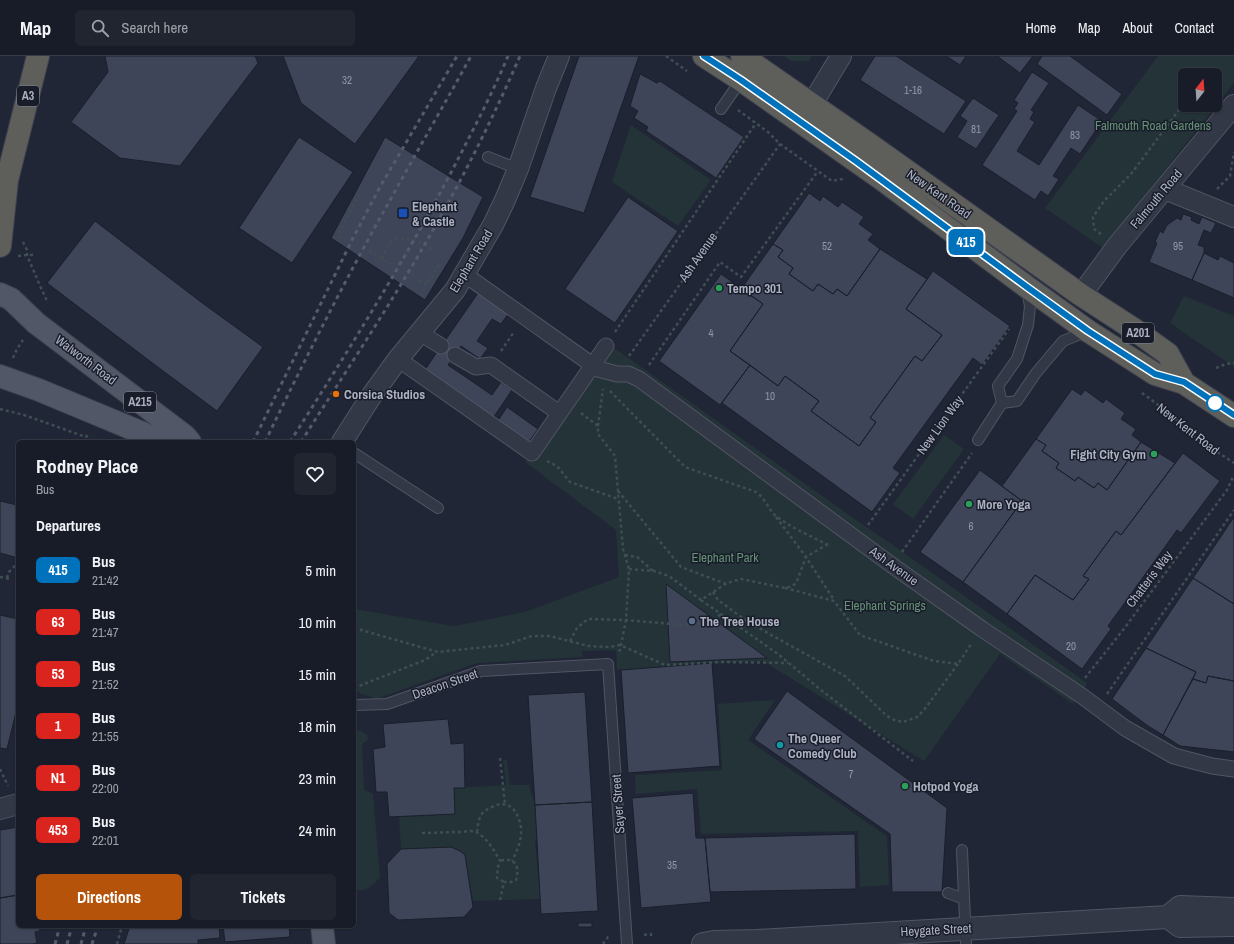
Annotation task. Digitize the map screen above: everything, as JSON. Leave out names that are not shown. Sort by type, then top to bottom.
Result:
[{"type":"highway","name":"A3","points":[[0,246],[7,180],[38,56]]},
{"type":"highway","name":"New Kent Road","points":[[704,56],[741,80],[883,180],[1088,331],[1155,374],[1184,382],[1234,416]]},
{"type":"highway","name":"New Kent Road","points":[[742,56],[1081,295],[1132,328],[1168,354],[1184,382]]},
{"type":"main road","name":"Walworth Road","points":[[0,294],[11,299],[36,323],[188,440]]},
{"type":"main road","name":"A215","points":[[0,376],[39,390],[159,440]]},
{"type":"main road","points":[[322,928],[324,944]]},
{"type":"street","name":"Elephant Road","points":[[343,440],[372,395],[398,359],[455,290],[500,213],[518,169],[558,56]]},
{"type":"street","points":[[812,104],[841,56]]},
{"type":"street","name":"Falmouth Road","points":[[1081,295],[1117,246],[1234,105]]},
{"type":"street","points":[[1165,189],[1234,217]]},
{"type":"street","name":"Ash Avenue","points":[[464,274],[598,369],[633,377],[893,566],[982,629],[1075,691],[1125,728],[1174,756],[1212,766],[1234,769]]},
{"type":"street","points":[[420,333],[441,346]]},
{"type":"street","points":[[398,359],[532,453],[606,346]]},
{"type":"street","points":[[455,356],[476,367],[491,365],[563,407]]},
{"type":"street","points":[[0,809],[16,805]]},
{"type":"street","name":"Heygate Street","points":[[704,944],[714,942],[741,943],[965,936],[1168,917],[1180,907],[1234,909]]},
{"type":"street","points":[[1168,917],[1180,926],[1234,925]]},
{"type":"lane","points":[[724,105],[741,80]]},
{"type":"lane","points":[[488,157],[518,169]]},
{"type":"lane","points":[[1002,404],[998,386],[1016,359],[1028,325],[1030,306],[1027,287]]},
{"type":"lane","points":[[978,440],[1002,404],[1017,401],[1036,373],[1063,341],[1088,331]]},
{"type":"lane","points":[[356,454],[438,508]]},
{"type":"lane","name":"Deacon Street","points":[[356,705],[386,704],[481,671],[608,664]]},
{"type":"lane","name":"Sayer Street","points":[[608,664],[627,944]]},
{"type":"lane","points":[[962,850],[965,936]]},
{"type":"lane","points":[[948,893],[964,899]]},
{"type":"path","points":[[666,56],[693,75]]},
{"type":"path","points":[[724,105],[756,123],[780,144],[832,181],[844,179]]},
{"type":"path","points":[[1117,246],[1094,229],[1093,217],[1104,201],[1131,174],[1178,111]]},
{"type":"path","points":[[606,346],[756,123]]},
{"type":"path","name":"Ash Avenue","points":[[633,377],[629,354],[780,144]]},
{"type":"path","points":[[1212,194],[1230,176],[1234,152]]},
{"type":"path","points":[[633,377],[720,262],[740,277],[818,171]]},
{"type":"path","points":[[342,237],[338,235],[359,195]]},
{"type":"path","points":[[20,238],[27,250],[27,255],[51,308]]},
{"type":"path","points":[[382,259],[390,243],[402,238],[422,243],[432,249]]},
{"type":"path","points":[[369,251],[395,266]]},
{"type":"path","points":[[20,256],[34,255]]},
{"type":"path","points":[[419,280],[427,285],[440,263]]},
{"type":"path","points":[[491,365],[524,317]]},
{"type":"path","name":"New Lion Way","points":[[853,537],[1013,324]]},
{"type":"path","points":[[13,359],[17,349],[25,337]]},
{"type":"path","points":[[1216,368],[1234,363]]},
{"type":"path","points":[[617,654],[620,650],[626,620],[629,569],[623,549],[615,456],[598,434],[604,385],[685,467],[756,492],[762,496],[806,557],[834,601],[860,635],[934,661],[958,664]]},
{"type":"path","name":"New Kent Road","points":[[1143,394],[1172,415],[1190,434],[1234,463]]},
{"type":"path","points":[[563,407],[598,426]]},
{"type":"path","points":[[0,409],[24,415],[86,437],[92,431]]},
{"type":"path","points":[[893,566],[973,451]]},
{"type":"path","points":[[532,453],[557,466],[570,482],[618,499]]},
{"type":"path","name":"Chatteris Way","points":[[1075,691],[1123,630],[1227,490],[1234,475]]},
{"type":"path","points":[[617,490],[681,566],[726,584]]},
{"type":"path","points":[[1098,708],[1234,510]]},
{"type":"path","points":[[775,515],[791,526],[828,545]]},
{"type":"path","points":[[785,588],[793,586],[806,557],[828,545],[853,537]]},
{"type":"path","points":[[625,555],[637,557],[654,571]]},
{"type":"path","points":[[0,577],[9,579],[9,572],[16,565]]},
{"type":"path","points":[[629,569],[654,571],[669,576],[778,654],[821,690],[913,761]]},
{"type":"path","points":[[701,600],[726,584],[741,579],[785,588],[834,601]]},
{"type":"path","points":[[713,592],[718,600],[748,622],[845,676],[887,716],[894,720],[903,722],[917,717],[924,710],[982,629]]},
{"type":"path","points":[[570,641],[577,628],[588,619],[626,620],[685,625],[711,623],[721,614]]},
{"type":"path","points":[[356,629],[438,652],[506,645],[532,636],[550,636],[588,646],[610,647],[620,645],[665,665],[722,662],[788,663]]},
{"type":"path","points":[[356,687],[425,660],[438,652]]},
{"type":"path","points":[[500,758],[505,804]]},
{"type":"path","points":[[477,832],[482,813],[495,806],[505,804],[510,806],[518,816],[521,827],[519,844],[512,861]]},
{"type":"path","points":[[422,833],[449,831],[477,832],[493,848],[500,861],[497,878],[504,882],[516,880],[518,869],[515,864],[507,859],[500,861]]},
{"type":"path","points":[[500,900],[504,882]]},
{"type":"path","points":[[117,944],[121,928]]},
{"type":"path","points":[[644,934],[651,934],[651,938]]},
{"type":"path","points":[[603,943],[608,937]]},
{"type":"green space","points":[[784,56],[812,56],[809,61],[791,61]]},
{"type":"green space","name":"Falmouth Road Gardens","points":[[1158,56],[1234,56],[1234,83],[1222,98],[1222,68],[1178,68],[1178,112],[1211,112],[1103,248],[1045,208]]},
{"type":"green space","points":[[631,125],[711,180],[678,226],[612,182]]},
{"type":"green space","points":[[1184,296],[1234,316],[1234,367],[1170,323]]},
{"type":"green space","name":"Elephant Park","points":[[613,347],[1087,683],[1082,696],[1073,704],[1000,654],[924,761],[763,661],[712,663],[621,670],[617,669],[616,650],[582,651],[583,657],[477,663],[376,699],[356,692],[356,609],[454,626],[525,612],[619,577],[616,530],[525,462],[571,405]]},
{"type":"green space","points":[[944,435],[964,449],[913,519],[893,504]]},
{"type":"green space","points":[[775,700],[748,740],[887,836],[889,885],[860,887],[858,831],[701,834],[697,789],[636,794],[635,775],[722,770],[718,704]]},
{"type":"green space","points":[[356,730],[361,731],[367,735],[368,740],[362,744],[364,790],[373,794],[380,877],[365,890],[356,889]]},
{"type":"green space","points":[[503,760],[507,760],[510,785],[529,785],[535,805],[537,841],[535,839],[540,899],[473,901],[465,855],[451,847],[401,849],[399,817],[455,814],[454,788],[506,785]]},
{"type":"building","points":[[105,56],[255,56],[258,63],[180,166],[120,158],[71,122],[108,72]]},
{"type":"building","points":[[283,56],[419,56],[355,144],[301,103]]},
{"type":"building","points":[[579,56],[639,56],[584,213],[530,197]]},
{"type":"building","points":[[875,56],[896,56],[966,101],[944,134],[860,80]]},
{"type":"building","points":[[946,56],[966,56],[960,65]]},
{"type":"building","points":[[997,56],[1033,56],[1020,73]]},
{"type":"building","points":[[1042,56],[1070,56],[1122,94],[1107,115],[1037,64]]},
{"type":"building","points":[[1032,72],[1049,83],[1031,110],[1034,112],[1030,119],[1035,122],[1017,151],[1039,165],[1078,105],[1102,121],[1080,154],[1071,148],[1053,176],[1059,179],[1048,196],[1041,191],[1035,200],[982,165],[1017,111],[1014,109],[1018,103],[1014,100]]},
{"type":"building","points":[[640,74],[657,83],[660,81],[744,137],[716,178],[646,131],[648,127],[634,118],[638,111],[630,106]]},
{"type":"building","points":[[973,98],[999,115],[976,149],[957,137],[967,121],[960,116]]},
{"type":"building","points":[[299,137],[353,172],[292,263],[239,228]]},
{"type":"building","points":[[385,137],[483,197],[463,238],[425,300],[331,238]]},
{"type":"building","points":[[809,193],[820,201],[823,196],[838,207],[842,202],[864,217],[859,224],[873,234],[868,240],[880,249],[847,296],[837,289],[833,294],[818,284],[813,291],[789,274],[793,268],[778,257],[783,250],[773,244]]},
{"type":"building","points":[[628,197],[678,231],[615,323],[565,289]]},
{"type":"building","points":[[1183,214],[1192,217],[1191,220],[1199,224],[1202,217],[1216,223],[1211,233],[1204,230],[1198,245],[1204,247],[1204,253],[1192,280],[1149,262],[1160,231],[1163,233],[1167,225],[1177,218],[1181,220]]},
{"type":"building","points":[[95,221],[263,347],[217,411],[47,283]]},
{"type":"building","points":[[773,244],[783,250],[778,257],[793,268],[789,274],[813,291],[818,284],[833,294],[837,289],[847,296],[880,249],[927,279],[906,309],[942,335],[922,361],[915,356],[870,418],[876,422],[859,446],[811,411],[819,401],[785,376],[778,386],[730,351],[763,304],[741,289]]},
{"type":"building","points":[[1204,253],[1218,260],[1220,256],[1234,263],[1234,298],[1192,280]]},
{"type":"building","points":[[933,271],[1010,326],[982,365],[973,358],[893,468],[900,473],[872,512],[722,403],[750,365],[778,386],[785,376],[819,401],[811,411],[859,446],[876,422],[870,418],[915,356],[922,361],[942,335],[906,309]]},
{"type":"building","points":[[721,274],[763,304],[730,351],[750,365],[720,405],[659,361]]},
{"type":"building","points":[[478,293],[508,314],[501,324],[492,319],[477,341],[488,348],[480,359],[461,346],[448,365],[492,395],[501,382],[512,390],[493,418],[424,371]]},
{"type":"building","points":[[1072,389],[1081,395],[1085,390],[1103,403],[1106,399],[1125,413],[1121,419],[1136,429],[1132,435],[1141,442],[1107,490],[1098,483],[1094,488],[1078,477],[1075,481],[1056,468],[1059,463],[1042,451],[1046,445],[1036,439]]},
{"type":"building","points":[[507,407],[538,429],[528,443],[497,422]]},
{"type":"building","points":[[1036,439],[1046,445],[1042,451],[1059,463],[1056,468],[1075,481],[1078,477],[1094,488],[1098,483],[1107,490],[1141,442],[1175,463],[1121,535],[1116,531],[1083,576],[1089,579],[1073,600],[1035,575],[1007,614],[963,582],[1022,501],[1002,486]]},
{"type":"building","points":[[1183,453],[1220,481],[1181,533],[1177,530],[1108,626],[1111,629],[1082,669],[1007,614],[1035,575],[1073,600],[1089,579],[1083,576],[1116,531],[1121,535]]},
{"type":"building","points":[[980,470],[1022,501],[963,582],[920,552]]},
{"type":"building","points":[[0,501],[16,505],[16,557],[0,553]]},
{"type":"building","points":[[1234,517],[1234,604],[1193,578]]},
{"type":"building","points":[[1193,578],[1234,604],[1234,681],[1208,676],[1206,683],[1193,679],[1196,672],[1146,648]]},
{"type":"building","name":"The Tree House","points":[[666,584],[767,658],[670,662]]},
{"type":"building","points":[[0,615],[16,619],[16,712],[7,749],[0,748]]},
{"type":"building","points":[[1146,648],[1196,672],[1163,735],[1148,726],[1112,699]]},
{"type":"building","points":[[712,663],[720,766],[628,773],[621,670]]},
{"type":"building","points":[[1208,676],[1234,681],[1234,752],[1180,746],[1163,735],[1193,679],[1206,683]]},
{"type":"building","points":[[787,691],[947,808],[942,892],[892,892],[890,834],[754,739]]},
{"type":"building","points":[[585,692],[592,802],[535,805],[528,695]]},
{"type":"building","points":[[448,719],[451,744],[464,743],[465,788],[454,788],[455,814],[389,817],[387,792],[376,792],[373,749],[385,747],[383,724]]},
{"type":"building","points":[[693,793],[696,838],[705,838],[711,902],[641,908],[632,798]]},
{"type":"building","points":[[592,802],[598,911],[541,914],[535,805]]},
{"type":"building","points":[[16,827],[16,895],[0,898],[0,830]]},
{"type":"building","points":[[855,834],[856,889],[710,892],[705,838]]},
{"type":"building","points":[[451,847],[465,855],[473,907],[464,917],[398,920],[389,913],[387,864],[401,849]]},
{"type":"building","points":[[16,895],[16,928],[39,928],[40,931],[35,932],[37,943],[0,944],[0,898]]},
{"type":"building","points":[[578,923],[592,923],[592,927],[578,927]]},
{"type":"building","points":[[129,928],[219,928],[220,938],[198,940],[198,944],[124,944]]},
{"type":"building","points":[[223,928],[289,928],[290,937],[225,942]]},
{"type":"railway","points":[[254,440],[352,240],[380,187],[457,56]]},
{"type":"railway","points":[[266,440],[357,261],[471,56]]},
{"type":"railway","points":[[291,440],[355,339],[437,199],[496,83],[508,56]]},
{"type":"railway","points":[[302,440],[414,263],[454,193],[520,56]]},
{"type":"railway","points":[[55,944],[59,928]]},
{"type":"railway","points":[[67,944],[71,928]]},
{"type":"railway","points":[[81,944],[85,928]]},
{"type":"railway","points":[[92,944],[97,928]]},
{"type":"bus line","name":"415","points":[[704,56],[741,80],[883,180],[1088,331],[1155,374],[1184,382],[1218,406],[1234,415]]},
{"type":"place","name":"Elephant & Castle","points":[[403,213]]},
{"type":"place","name":"Tempo 301","points":[[719,288]]},
{"type":"place","name":"Corsica Studios","points":[[336,394]]},
{"type":"place","name":"Fight City Gym","points":[[1154,454]]},
{"type":"place","name":"More Yoga","points":[[969,504]]},
{"type":"place","name":"The Tree House","points":[[692,621]]},
{"type":"place","name":"The Queer Comedy Club","points":[[780,745]]},
{"type":"place","name":"Hotpod Yoga","points":[[905,786]]},
{"type":"park label","name":"Elephant Springs","points":[[885,605]]}]
